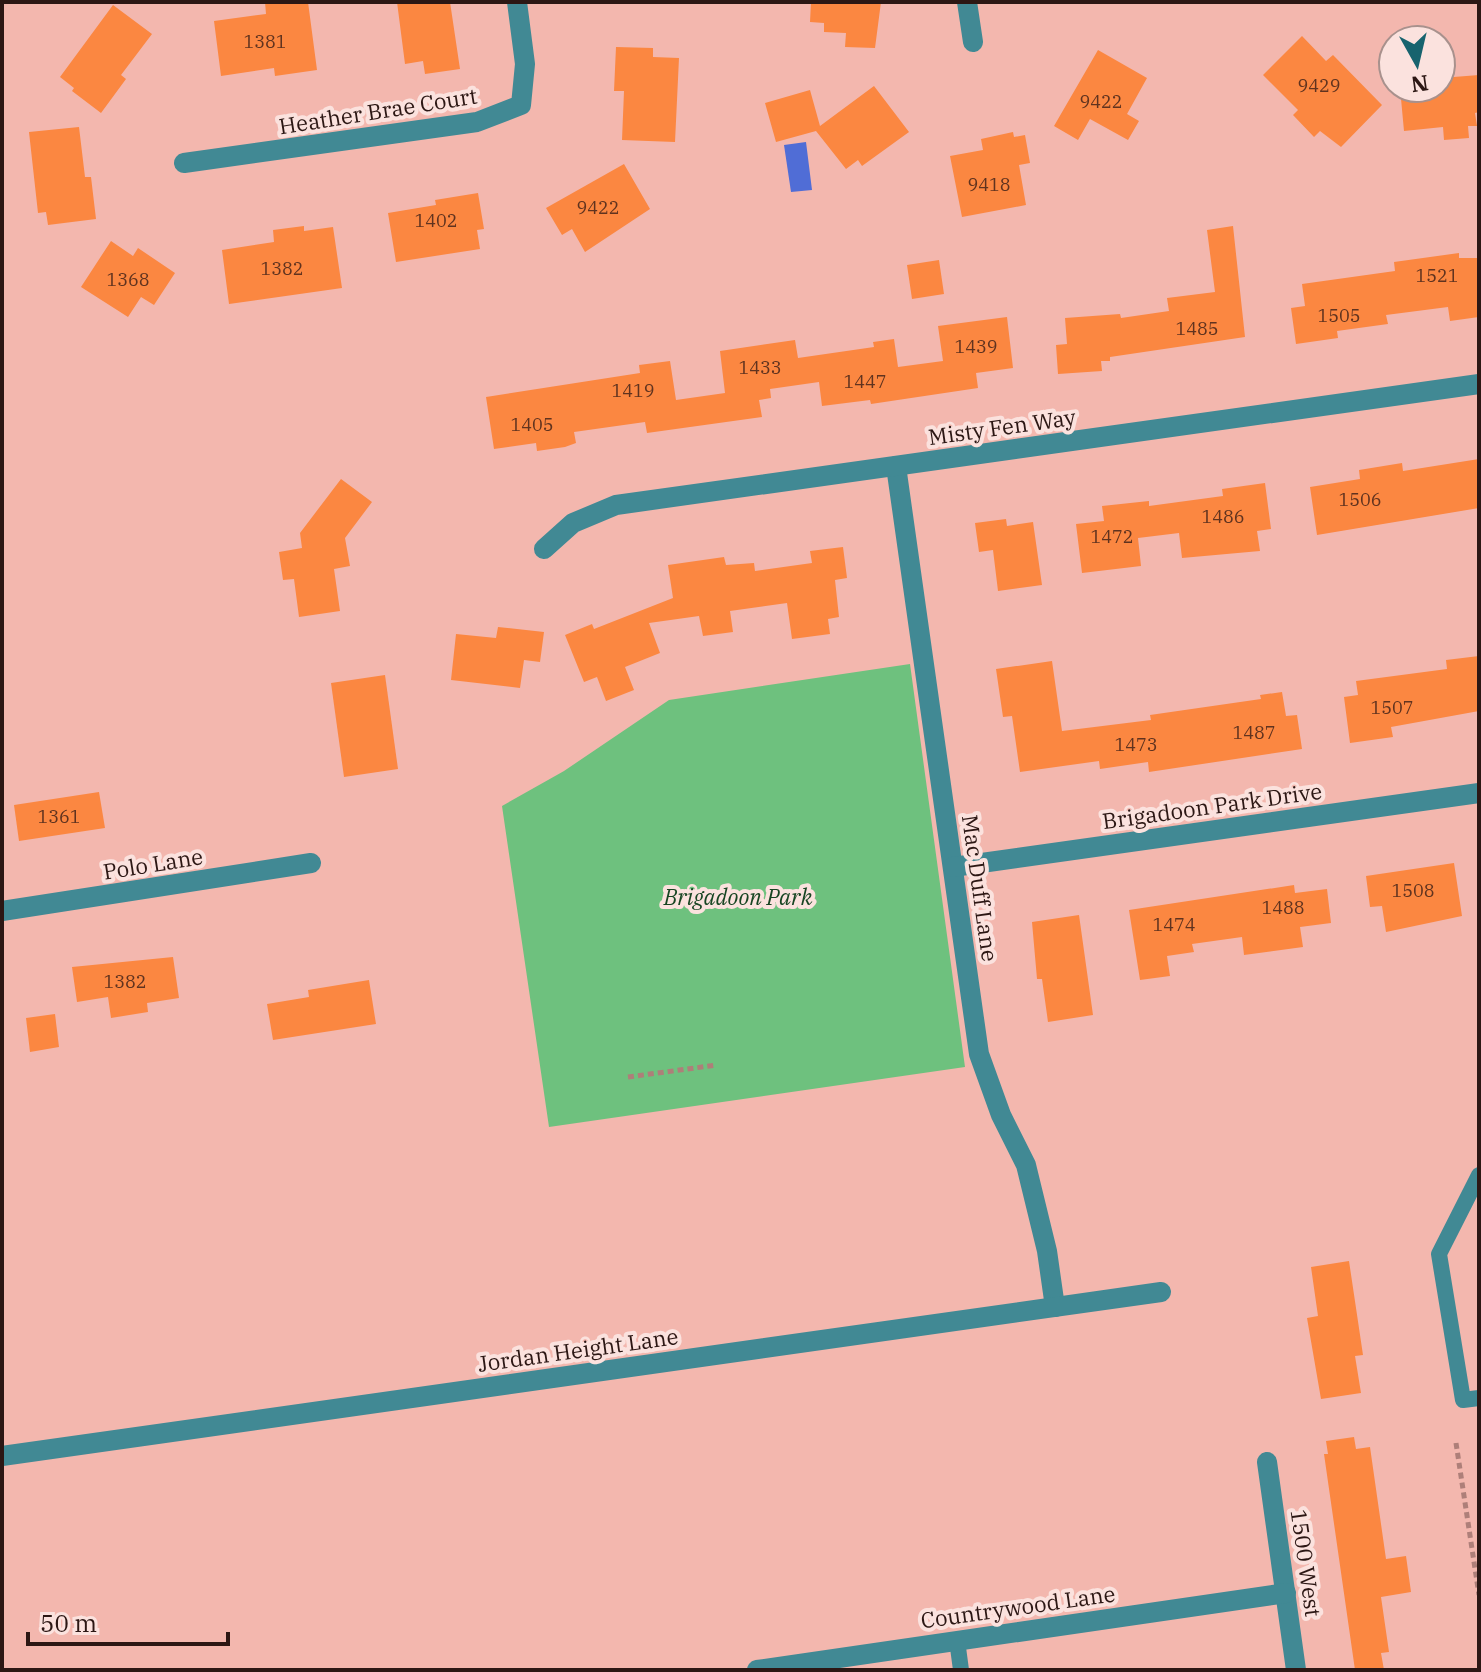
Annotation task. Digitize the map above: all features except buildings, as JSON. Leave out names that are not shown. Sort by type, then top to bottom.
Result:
[{"type":"street","name":"Heather Brae Court","points":[[184,163],[477,122],[521,105],[525,64],[517,2]]},
{"type":"street","points":[[967,2],[973,42]]},
{"type":"street","name":"Misty Fen Way","points":[[544,549],[573,523],[616,505],[1479,384]]},
{"type":"street","name":"Mac Duff Lane","points":[[896,466],[979,1054],[1001,1115],[1026,1165],[1047,1251],[1055,1307]]},
{"type":"street","name":"Brigadoon Park Drive","points":[[953,867],[1479,793]]},
{"type":"street","name":"Polo Lane","points":[[2,911],[311,863]]},
{"type":"street","name":"Jordan Height Lane","points":[[2,1456],[1161,1292]]},
{"type":"street","name":"1500 West","points":[[1267,1462],[1296,1670]]},
{"type":"street","name":"Countrywood Lane","points":[[757,1670],[1286,1593]]},
{"type":"lane","points":[[1479,1175],[1439,1254],[1463,1400],[1479,1398]]},
{"type":"lane","points":[[957,1640],[961,1670]]},
{"type":"path","points":[[628,1077],[717,1065]]},
{"type":"path","points":[[1456,1443],[1479,1595]]},
{"type":"green space","name":"Brigadoon Park","points":[[910,664],[965,1067],[549,1127],[502,806],[564,771],[669,700]]},
{"type":"water","points":[[806,142],[812,190],[791,192],[784,145]]}]
